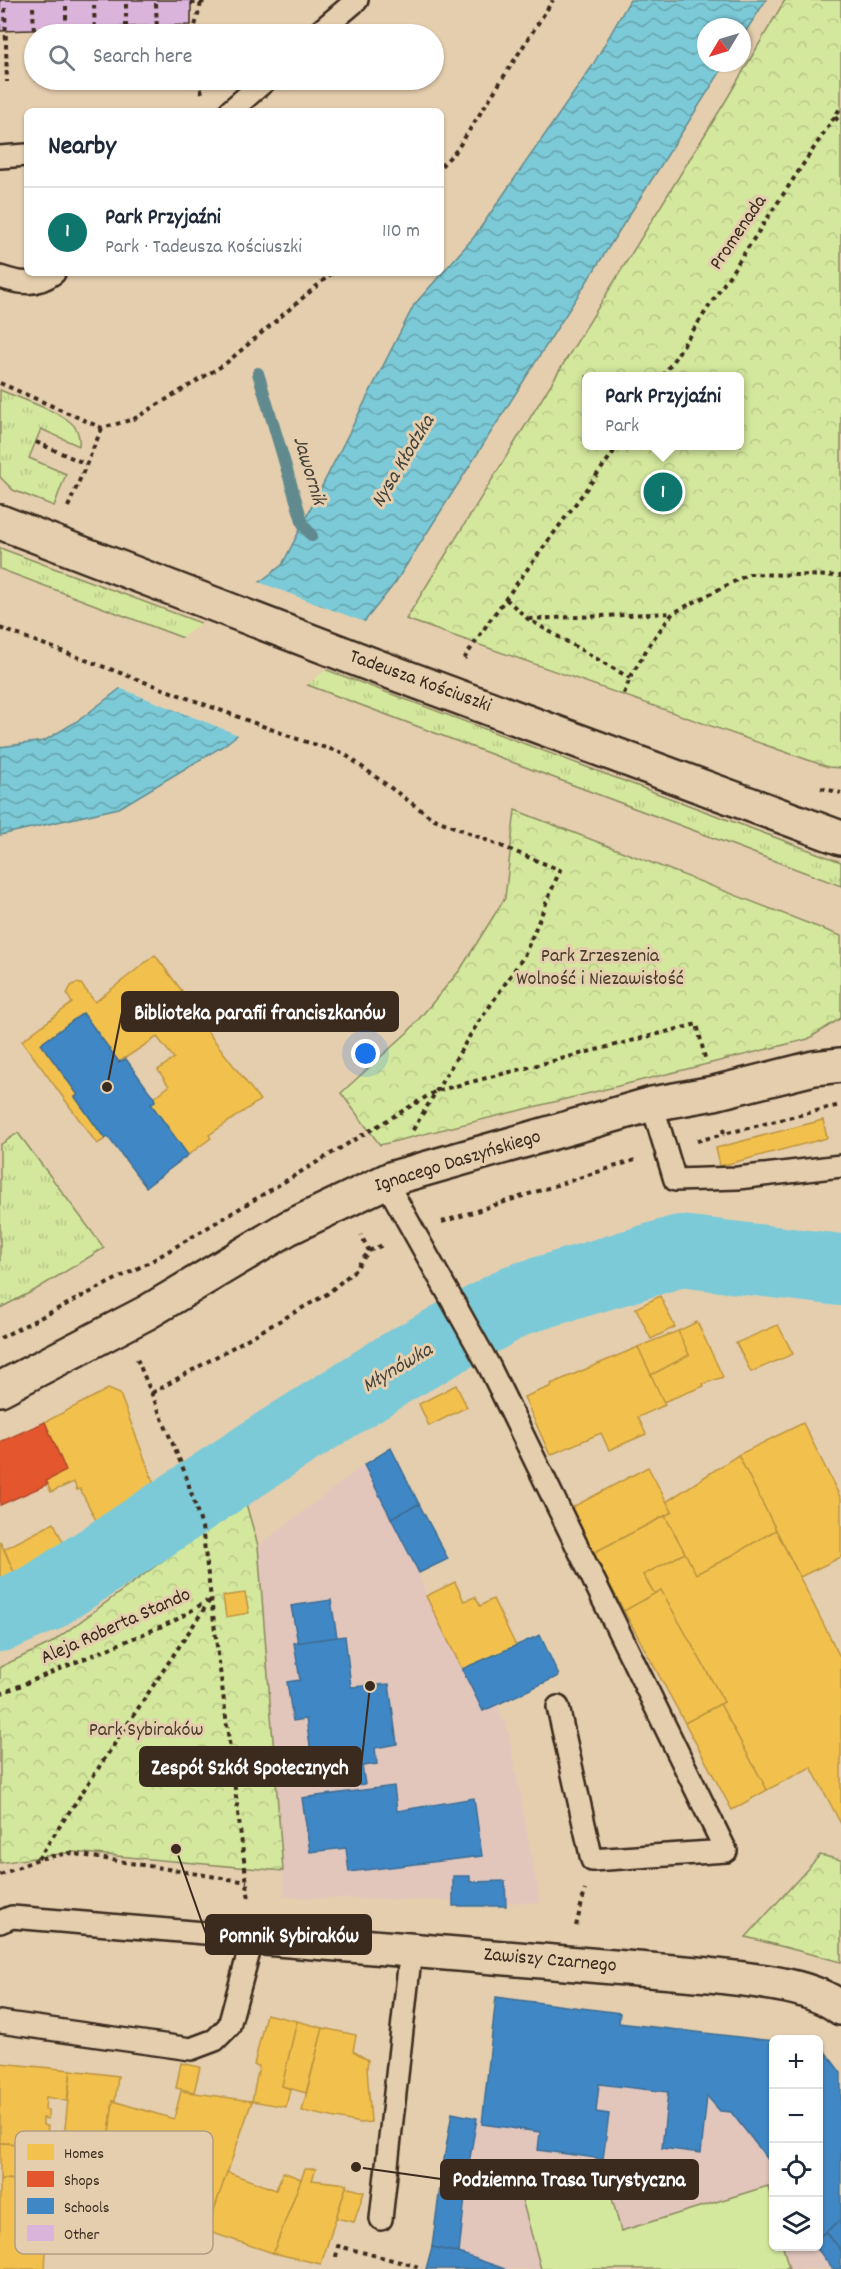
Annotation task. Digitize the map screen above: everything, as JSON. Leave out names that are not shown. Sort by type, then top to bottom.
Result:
[{"type":"street","name":"Tadeusza Kościuszki","points":[[0,522],[59,530],[375,666],[841,838]]},
{"type":"street","name":"Ignacego Daszyńskiego","points":[[0,1389],[134,1319],[288,1228],[393,1178],[652,1104],[714,1093],[827,1066],[841,1046]]},
{"type":"street","name":"Zawiszy Czarnego","points":[[251,1921],[411,1949],[780,1983],[833,2002],[841,2008]]},
{"type":"lane","points":[[329,24],[357,0]]},
{"type":"lane","points":[[233,108],[254,90]]},
{"type":"lane","points":[[0,157],[24,155]]},
{"type":"lane","points":[[0,277],[34,284],[49,276]]},
{"type":"lane","points":[[652,1104],[675,1180],[738,1178],[841,1166]]},
{"type":"lane","points":[[386,1182],[489,1366],[726,1851],[592,1860],[558,1707]]},
{"type":"lane","name":"Zawiszy Czarnego","points":[[0,1922],[12,1917],[251,1921]]},
{"type":"lane","points":[[0,2022],[191,2049],[215,2040],[229,2026],[251,1921]]},
{"type":"lane","points":[[381,2219],[411,1949]]},
{"type":"path","points":[[191,3],[201,3],[207,0]]},
{"type":"path","points":[[444,163],[456,151],[553,0]]},
{"type":"path","points":[[156,3],[157,24]]},
{"type":"path","points":[[196,24],[201,3]]},
{"type":"path","points":[[126,4],[126,24]]},
{"type":"path","points":[[94,5],[95,24]]},
{"type":"path","points":[[66,6],[66,24]]},
{"type":"path","points":[[33,7],[34,24]]},
{"type":"path","points":[[5,8],[7,82]]},
{"type":"path","name":"Promenada","points":[[666,372],[841,107]]},
{"type":"path","points":[[835,117],[841,124]]},
{"type":"path","points":[[0,382],[102,428],[135,419],[225,364],[328,276]]},
{"type":"path","points":[[59,530],[102,428]]},
{"type":"path","points":[[36,442],[86,464]]},
{"type":"path","points":[[460,665],[490,620],[615,450]]},
{"type":"path","points":[[624,694],[630,678],[651,642],[673,614],[749,574],[841,576]]},
{"type":"path","points":[[506,599],[528,619],[630,678]]},
{"type":"path","points":[[528,619],[673,614]]},
{"type":"path","points":[[0,628],[300,740],[343,753],[432,818],[560,870],[524,956],[472,1032],[436,1091],[150,1262],[0,1338]]},
{"type":"path","points":[[151,1394],[327,1294],[354,1271],[369,1251],[414,1231],[666,1149],[724,1134]]},
{"type":"path","points":[[319,1161],[369,1251]]},
{"type":"path","points":[[134,1319],[151,1394],[185,1473],[202,1527],[251,1921]]},
{"type":"path","points":[[38,1859],[211,1599]]},
{"type":"path","name":"Aleja Roberta Stando","points":[[0,1694],[174,1621],[211,1599]]},
{"type":"path","points":[[0,1875],[38,1859],[69,1853],[247,1882]]},
{"type":"path","points":[[574,1932],[592,1860]]},
{"type":"path","points":[[336,2257],[338,2246],[416,2266],[415,2269]]},
{"type":"shaded area","points":[[364,1465],[419,1573],[426,1596],[497,1704],[509,1735],[540,1903],[284,1897],[258,1546]]},
{"type":"shaded area","points":[[496,1997],[620,2013],[619,2023],[769,2041],[769,2251],[823,2251],[823,2048],[841,2073],[841,2269],[505,2269],[459,2253],[468,2169],[477,2118],[483,2117]]},
{"type":"green space","points":[[785,0],[841,0],[841,768],[828,767],[406,619],[743,72],[751,72],[751,58]]},
{"type":"green space","points":[[0,390],[56,413],[72,423],[76,429],[79,446],[41,429],[29,458],[66,474],[54,506],[13,490],[0,477]]},
{"type":"green space","points":[[0,548],[841,862],[841,886],[0,569]]},
{"type":"green space","name":"Park Zrzeszenia Wolność i Niezawisłość","points":[[515,810],[841,936],[841,1018],[808,1039],[380,1145],[341,1093],[408,1032],[460,970],[505,898]]},
{"type":"green space","points":[[18,1133],[104,1248],[35,1290],[0,1308],[0,1145]]},
{"type":"green space","name":"Park Sybiraków","points":[[245,1500],[258,1546],[283,1871],[73,1852],[0,1863],[0,1667],[51,1643]]},
{"type":"green space","points":[[820,1855],[841,1860],[841,1962],[746,1937]]},
{"type":"green space","points":[[604,2169],[621,2231],[768,2186],[769,2251],[784,2251],[789,2269],[541,2269],[520,2192]]},
{"type":"water","name":"Nysa Kłodzka","points":[[630,0],[766,0],[751,23],[751,18],[697,18],[697,72],[720,72],[395,583],[333,661],[223,746],[119,808],[0,835],[0,747],[44,741],[79,720],[282,565],[414,305],[440,276],[444,276],[444,271],[474,237],[591,68]]},
{"type":"pier","points":[[256,581],[367,623],[335,663],[241,736],[117,687]]},
{"type":"building: Homes","points":[[155,955],[194,1007],[191,1010],[260,1100],[209,1135],[211,1138],[188,1155],[151,1104],[155,1101],[154,1098],[169,1086],[158,1070],[174,1058],[157,1037],[119,1062],[83,1013],[41,1044],[78,1095],[75,1097],[105,1139],[97,1144],[22,1041],[72,1003],[67,994],[71,986],[76,983],[81,984],[95,1002]]},
{"type":"building: Homes","points":[[823,1120],[827,1138],[720,1166],[716,1148]]},
{"type":"building: Homes","points":[[660,1296],[675,1327],[651,1339],[636,1308]]},
{"type":"building: Homes","points":[[697,1322],[723,1377],[663,1402],[651,1375],[689,1355],[678,1331]]},
{"type":"building: Homes","points":[[778,1325],[793,1354],[751,1372],[736,1343]]},
{"type":"building: Homes","points":[[678,1331],[689,1355],[651,1375],[638,1347]]},
{"type":"building: Homes","points":[[638,1347],[665,1405],[638,1417],[646,1434],[609,1450],[601,1433],[550,1455],[524,1397]]},
{"type":"building: Homes","points":[[456,1385],[467,1407],[429,1426],[419,1404]]},
{"type":"building: Homes","points":[[108,1389],[120,1394],[158,1494],[101,1530],[74,1482],[51,1492],[46,1481],[66,1471],[45,1422]]},
{"type":"building: Homes","points":[[803,1423],[841,1499],[841,1557],[800,1577],[738,1455]]},
{"type":"building: Homes","points":[[738,1455],[776,1530],[696,1574],[665,1516],[672,1512],[666,1502]]},
{"type":"building: Homes","points":[[648,1467],[672,1512],[593,1553],[569,1509]]},
{"type":"building: Homes","points":[[665,1516],[685,1553],[643,1575],[655,1594],[624,1611],[593,1553]]},
{"type":"building: Homes","points":[[54,1523],[68,1553],[18,1581],[4,1549]]},
{"type":"building: Homes","points":[[776,1530],[841,1659],[841,1824],[811,1767],[767,1790],[720,1704],[724,1702],[661,1590],[655,1594],[643,1575],[685,1553],[696,1574]]},
{"type":"building: Homes","points":[[0,1541],[18,1581],[0,1588]]},
{"type":"building: Homes","points":[[455,1582],[464,1601],[475,1597],[480,1606],[493,1599],[516,1646],[462,1669],[426,1596]]},
{"type":"building: Homes","points":[[661,1590],[724,1702],[685,1723],[624,1611]]},
{"type":"building: Homes","points":[[245,1593],[249,1613],[226,1617],[223,1596]]},
{"type":"building: Homes","points":[[720,1704],[767,1790],[732,1810],[685,1723]]},
{"type":"building: Homes","points":[[266,2014],[297,2021],[282,2086],[290,2089],[286,2107],[252,2101],[259,2066],[254,2065]]},
{"type":"building: Homes","points":[[297,2021],[323,2028],[306,2093],[282,2086]]},
{"type":"building: Homes","points":[[323,2028],[356,2035],[353,2051],[368,2060],[371,2122],[360,2123],[302,2111]]},
{"type":"building: Homes","points":[[0,2063],[71,2070],[67,2101],[46,2097],[45,2110],[48,2110],[48,2119],[43,2118],[43,2125],[48,2126],[47,2131],[15,2131],[15,2143],[0,2143]]},
{"type":"building: Homes","points":[[181,2063],[200,2067],[194,2092],[176,2088]]},
{"type":"building: Homes","points":[[71,2070],[118,2076],[109,2131],[65,2131]]},
{"type":"building: Homes","points":[[181,2091],[252,2101],[213,2214],[213,2131],[109,2131],[113,2101],[174,2119]]},
{"type":"building: Homes","points":[[0,2143],[15,2144],[15,2179],[0,2179]]},
{"type":"building: Homes","points":[[305,2169],[316,2169],[312,2180],[347,2184],[321,2264],[273,2253]]},
{"type":"building: Homes","points":[[227,2172],[276,2190],[283,2172],[301,2179],[273,2253],[213,2233],[213,2213]]},
{"type":"building: Homes","points":[[0,2179],[15,2180],[15,2254],[46,2254],[45,2269],[0,2269]]},
{"type":"building: Homes","points":[[346,2187],[364,2192],[354,2222],[336,2218]]},
{"type":"building: Shops","points":[[45,1422],[66,1471],[46,1481],[48,1484],[0,1505],[0,1442]]},
{"type":"building: Schools","points":[[83,1013],[119,1062],[126,1059],[154,1098],[155,1101],[151,1104],[188,1155],[146,1187],[108,1137],[105,1139],[75,1097],[78,1095],[41,1044]]},
{"type":"building: Schools","points":[[391,1448],[419,1504],[391,1518],[364,1465]]},
{"type":"building: Schools","points":[[419,1504],[448,1559],[419,1573],[391,1518]]},
{"type":"building: Schools","points":[[331,1600],[337,1637],[298,1643],[291,1606]]},
{"type":"building: Schools","points":[[540,1635],[559,1676],[483,1711],[462,1669]]},
{"type":"building: Schools","points":[[345,1636],[351,1687],[389,1684],[397,1744],[375,1748],[377,1764],[314,1773],[306,1719],[293,1721],[287,1682],[300,1680],[294,1643]]},
{"type":"building: Schools","points":[[362,1766],[365,1784],[347,1786],[344,1769]]},
{"type":"building: Schools","points":[[394,1786],[397,1811],[474,1798],[482,1856],[349,1872],[346,1848],[310,1852],[302,1798]]},
{"type":"building: Schools","points":[[453,1876],[470,1876],[470,1882],[505,1881],[506,1906],[453,1906]]},
{"type":"building: Schools","points":[[496,1997],[620,2013],[619,2023],[769,2040],[769,2161],[731,2112],[720,2111],[707,2096],[701,2153],[662,2148],[668,2092],[599,2084],[596,2112],[609,2114],[603,2159],[538,2150],[540,2132],[482,2124]]},
{"type":"building: Schools","points":[[823,2049],[841,2073],[841,2220],[823,2233]]},
{"type":"building: Schools","points":[[452,2113],[477,2118],[468,2169],[443,2165]]},
{"type":"building: Schools","points":[[443,2165],[468,2169],[459,2253],[432,2247]]},
{"type":"building: Schools","points":[[841,2220],[841,2250],[826,2232]]},
{"type":"building: Schools","points":[[826,2232],[841,2250],[841,2269],[833,2269],[819,2251],[823,2251],[823,2234]]},
{"type":"building: Schools","points":[[432,2247],[459,2253],[505,2269],[426,2269]]},
{"type":"building: Other","points":[[0,0],[191,0],[191,24],[24,24],[24,30],[0,31]]},
{"type":"waterway","name":"Jawornik","points":[[258,373],[303,524],[312,536]]},
{"type":"waterway","name":"Młynówka","points":[[0,1616],[42,1598],[277,1443],[396,1368],[517,1300],[680,1251],[841,1270]]},
{"type":"place","name":"Park Przyjaźni","points":[[663,492]]},
{"type":"place","name":"Biblioteka parafii franciszkanów","points":[[107,1087]]},
{"type":"place","name":"Zespół Szkół Społecznych","points":[[370,1686]]},
{"type":"place","name":"Pomnik Sybiraków","points":[[176,1849]]},
{"type":"place","name":"Podziemna Trasa Turystyczna","points":[[356,2167]]}]
